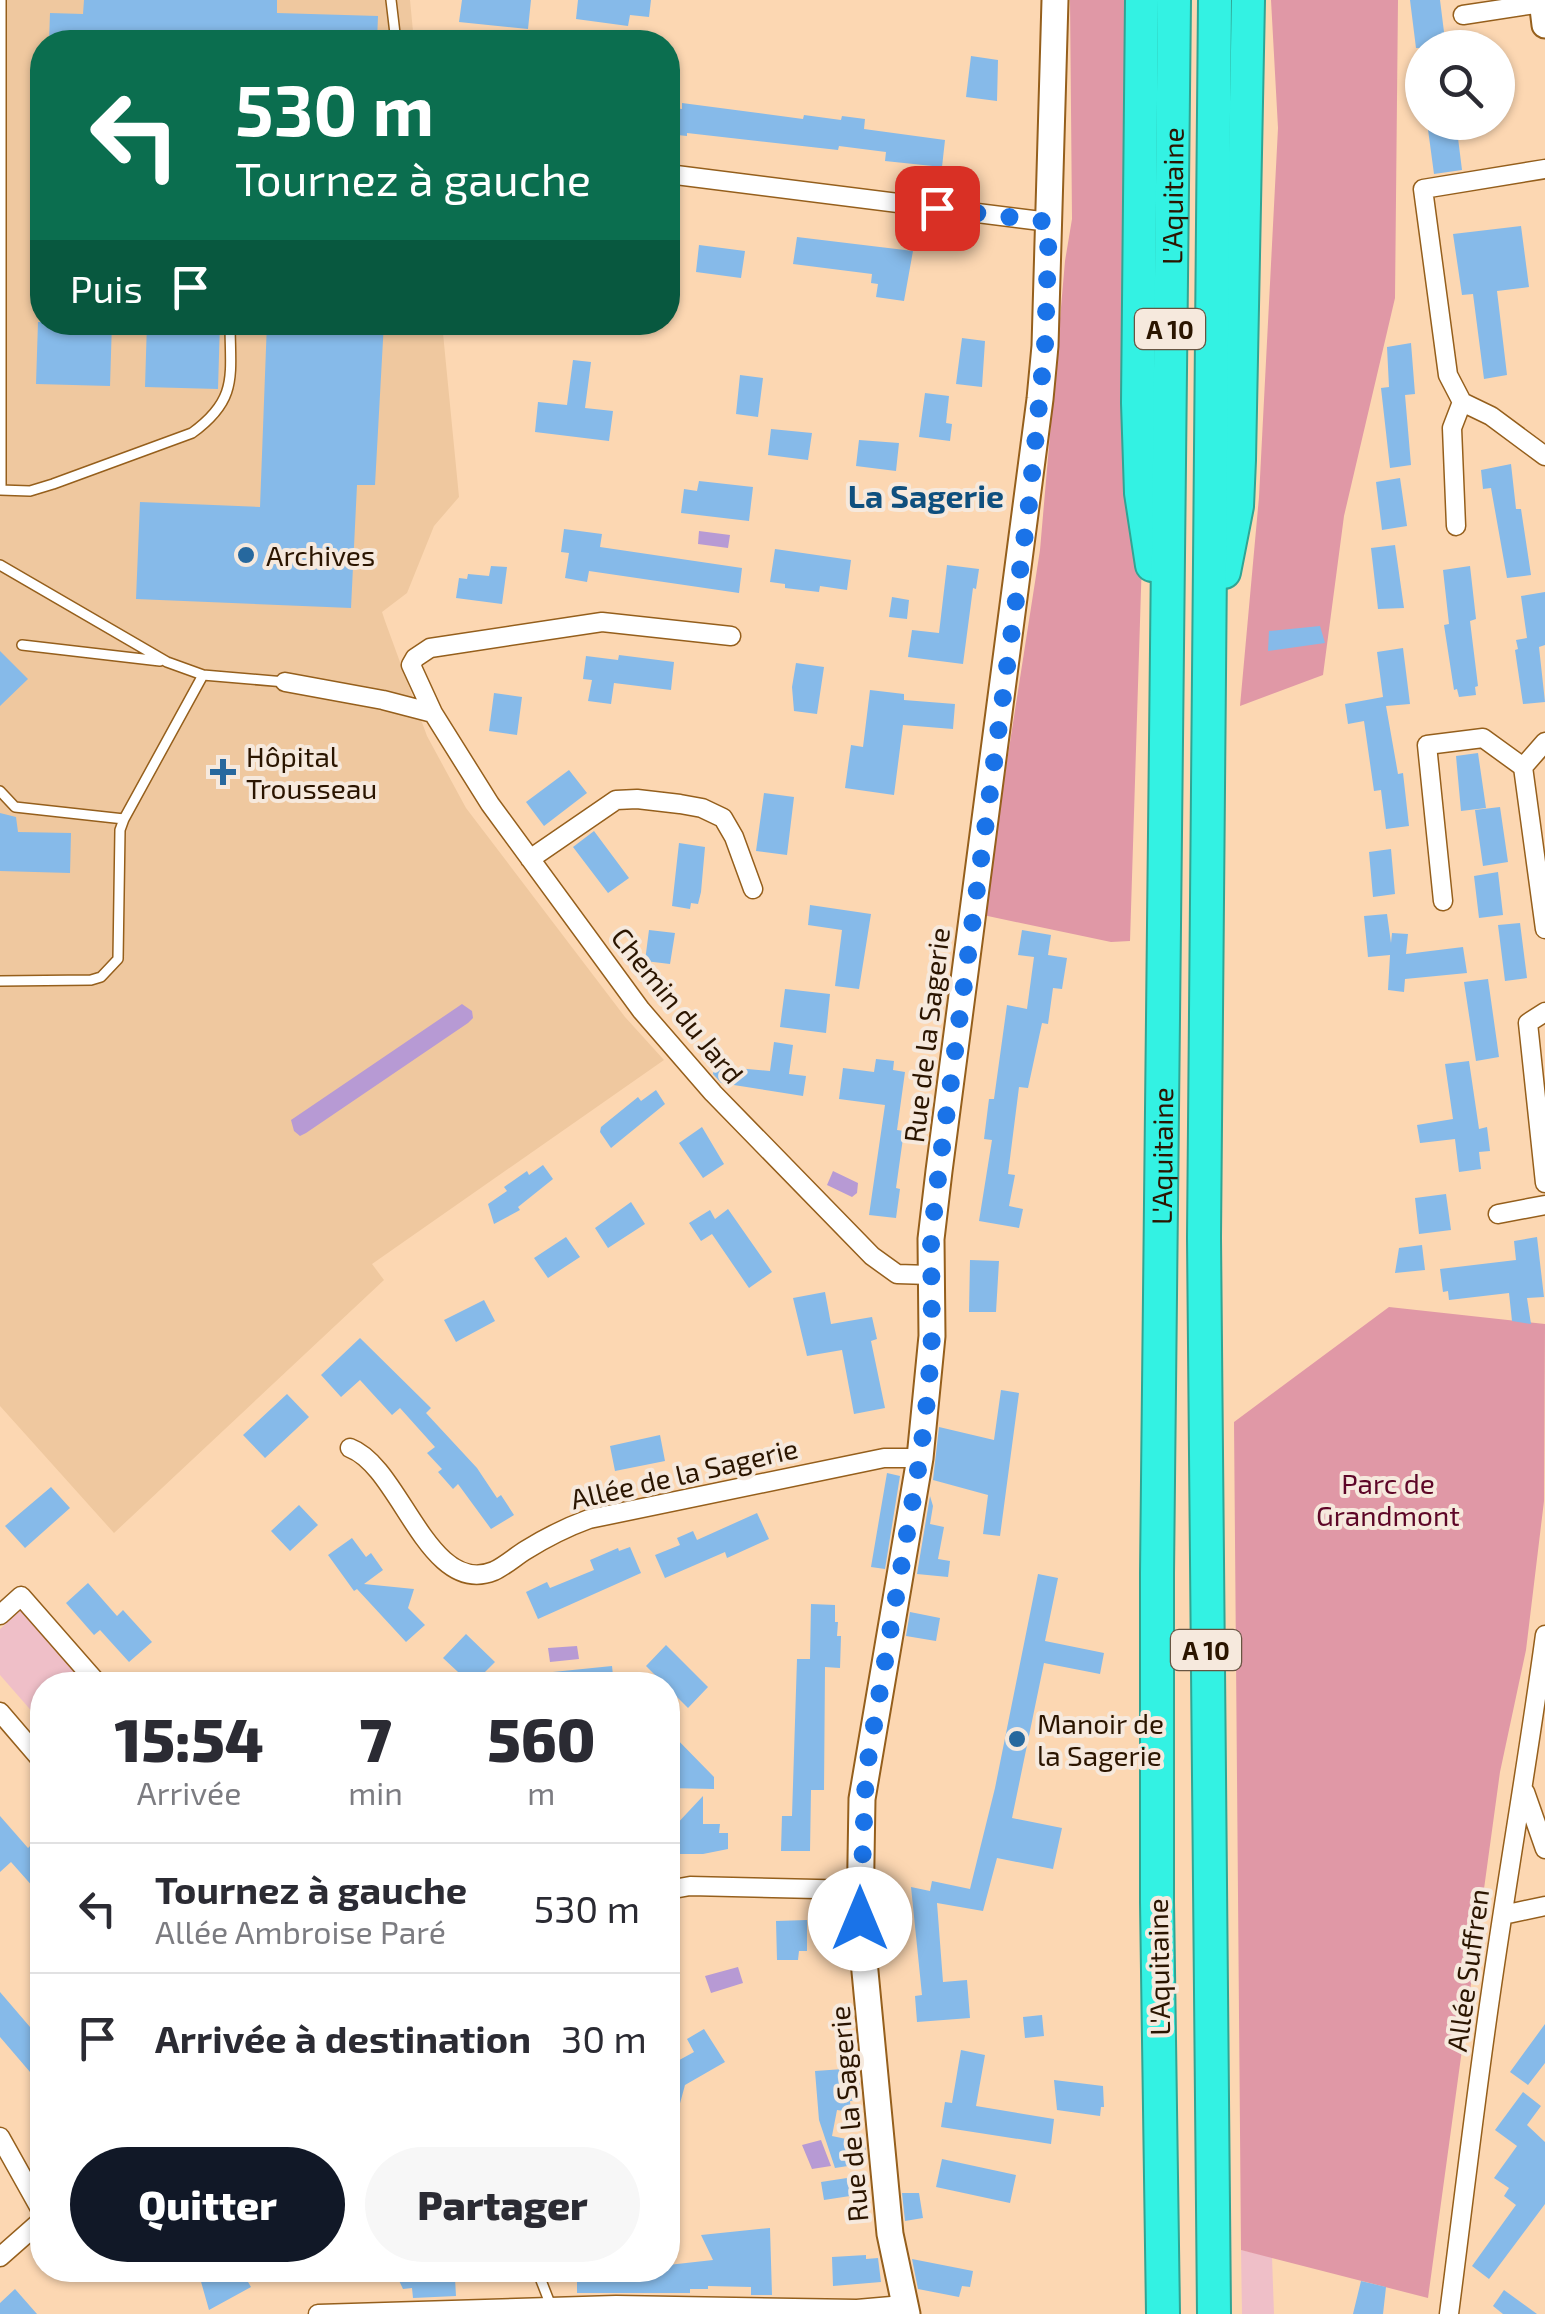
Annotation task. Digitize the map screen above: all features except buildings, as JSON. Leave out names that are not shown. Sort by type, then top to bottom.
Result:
[{"type":"highway","points":[[1142,0],[1138,364],[1141,493],[1167,658]]},
{"type":"highway","name":"L'Aquitaine","points":[[1163,2314],[1156,1737],[1174,0]]},
{"type":"highway","name":"L'Aquitaine","points":[[1214,2314],[1204,1257],[1216,0]]},
{"type":"highway","points":[[1208,654],[1237,506],[1248,0]]},
{"type":"street","name":"Rue de la Sagerie","points":[[905,2309],[890,2234],[860,1919],[866,1772],[920,1458],[932,1336],[930,1275],[941,1152],[1031,487],[1045,346],[1055,0]]},
{"type":"street","points":[[1463,15],[1543,9]]},
{"type":"street","points":[[1545,169],[1423,189],[1448,375],[1462,402],[1492,416],[1545,456]]},
{"type":"street","points":[[680,176],[1049,222]]},
{"type":"street","points":[[1456,526],[1452,428],[1462,402]]},
{"type":"street","name":"Chemin du Jard","points":[[731,636],[602,622],[430,648],[411,665],[433,713],[490,804],[641,1010],[713,1093],[884,1267],[897,1274],[930,1275]]},
{"type":"street","points":[[285,682],[433,713]]},
{"type":"street","points":[[1443,901],[1427,746],[1483,738],[1523,767],[1545,929]]},
{"type":"street","points":[[1523,767],[1545,742]]},
{"type":"street","points":[[530,859],[616,800],[680,804],[702,808],[722,818],[734,837],[752,889]]},
{"type":"street","points":[[1545,1012],[1528,1023],[1545,1183]]},
{"type":"street","points":[[1498,1214],[1545,1204]]},
{"type":"street","name":"Allée de la Sagerie","points":[[350,1448],[368,1458],[441,1559],[460,1572],[477,1574],[494,1570],[558,1530],[589,1518],[884,1458],[920,1458]]},
{"type":"street","points":[[0,1615],[21,1596],[88,1672]]},
{"type":"street","name":"Allée Suffren","points":[[1449,2314],[1545,1634]]},
{"type":"street","points":[[0,1712],[30,1746]]},
{"type":"street","points":[[1524,1791],[1545,1849]]},
{"type":"street","points":[[680,1888],[860,1890]]},
{"type":"street","points":[[1503,1915],[1545,1906]]},
{"type":"street","points":[[0,2137],[30,2191]]},
{"type":"street","points":[[0,2257],[30,2231]]},
{"type":"street","points":[[318,2314],[550,2306],[905,2309]]},
{"type":"lane","points":[[1,0],[1,490],[30,491],[53,484],[200,427],[230,389],[230,335]]},
{"type":"lane","points":[[391,0],[395,30]]},
{"type":"lane","points":[[0,565],[167,662],[203,675],[285,682]]},
{"type":"lane","points":[[22,644],[167,662]]},
{"type":"lane","points":[[0,981],[91,980],[111,969],[118,959],[120,830],[203,675]]},
{"type":"lane","points":[[0,792],[15,807],[124,819]]},
{"type":"lane","points":[[541,2282],[550,2306]]},
{"type":"shaded area","name":"Hôpital Trousseau","points":[[0,0],[410,0],[413,30],[30,30],[30,335],[443,335],[459,497],[434,526],[407,593],[382,612],[427,736],[466,808],[625,1017],[664,1060],[372,1264],[384,1280],[114,1533],[0,1406]]},
{"type":"shaded area","points":[[699,531],[730,535],[728,548],[698,544]]},
{"type":"shaded area","points":[[462,1004],[472,1011],[473,1018],[468,1023],[306,1133],[300,1136],[294,1131],[291,1120]]},
{"type":"shaded area","points":[[833,1171],[858,1183],[857,1193],[852,1197],[827,1185]]},
{"type":"shaded area","points":[[21,1610],[76,1672],[30,1672],[30,1709],[0,1675],[0,1629]]},
{"type":"shaded area","points":[[577,1646],[579,1659],[550,1662],[548,1648]]},
{"type":"shaded area","points":[[738,1967],[743,1983],[711,1993],[705,1976]]},
{"type":"shaded area","points":[[821,2140],[831,2166],[812,2169],[802,2145]]},
{"type":"shaded area","points":[[1241,2250],[1272,2257],[1274,2314],[1242,2314]]},
{"type":"green space","points":[[1070,0],[1129,0],[1143,526],[1130,941],[1111,942],[983,915],[1040,550],[1072,219]]},
{"type":"green space","points":[[1271,0],[1398,0],[1395,298],[1344,516],[1323,675],[1240,706],[1259,497],[1278,128]]},
{"type":"green space","name":"Parc de Grandmont","points":[[1389,1307],[1545,1324],[1544,1501],[1526,1650],[1500,1772],[1428,2298],[1241,2250],[1234,1422]]},
{"type":"place","name":"Archives","points":[[246,555]]},
{"type":"place","name":"Hôpital Trousseau","points":[[223,772]]},
{"type":"place","name":"Manoir de la Sagerie","points":[[1017,1739]]},
{"type":"district","name":"La Sagerie","points":[[926,495]]},
{"type":"route","points":[[860,1919],[862,1799],[920,1458],[932,1336],[931,1239],[1029,504],[1045,346],[1049,222],[937,208]]}]
